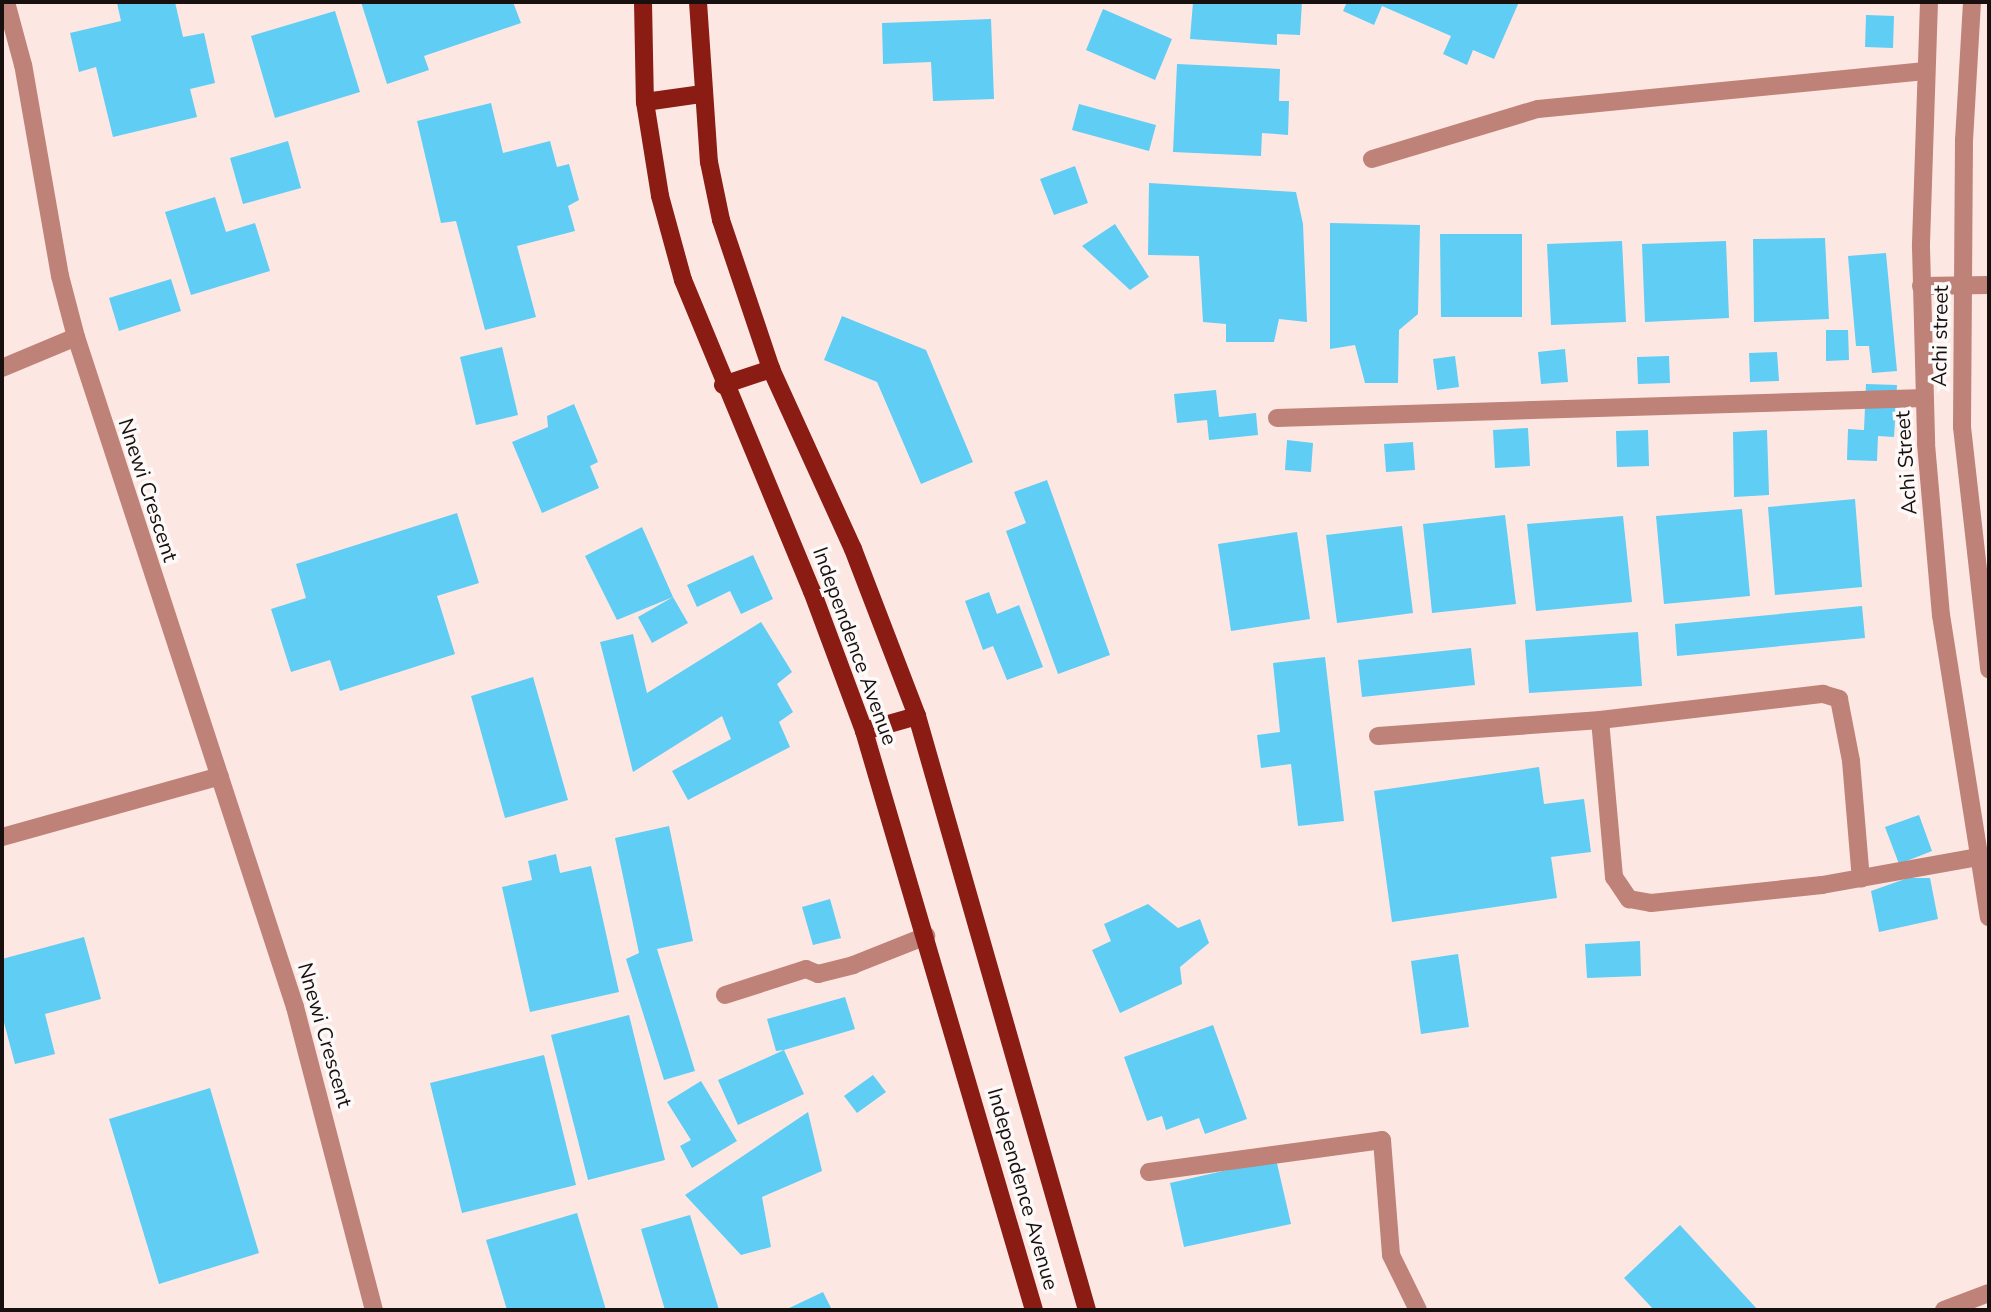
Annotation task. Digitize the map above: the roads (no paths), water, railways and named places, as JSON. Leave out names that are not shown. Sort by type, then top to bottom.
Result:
[{"type":"main road","name":"Independence Avenue","points":[[643,2],[646,102],[660,196],[683,280],[723,385],[813,592],[864,731],[1034,1310]]},
{"type":"main road","name":"Independence Avenue","points":[[698,2],[702,94],[721,220],[771,369],[853,549],[917,716],[1087,1310]]},
{"type":"main road","points":[[646,102],[702,94]]},
{"type":"main road","points":[[723,385],[771,369]]},
{"type":"main road","points":[[864,731],[917,716]]},
{"type":"street","name":"Nnewi Crescent","points":[[6,2],[23,65],[60,276],[76,337],[295,1007],[374,1310]]},
{"type":"street","name":"Achi Street","points":[[1929,2],[1925,71],[1922,286],[1924,398],[1941,615],[1977,857],[1989,917]]},
{"type":"street","name":"Achi street","points":[[1972,2],[1965,116],[1962,427],[1989,669]]},
{"type":"street","points":[[1372,159],[1538,109],[1925,71]]},
{"type":"street","points":[[1922,286],[1963,289],[1989,285]]},
{"type":"street","points":[[2,368],[76,337]]},
{"type":"street","points":[[1277,418],[1924,398]]},
{"type":"street","points":[[1378,736],[1600,720],[1823,694],[1839,698],[1851,761],[1861,879]]},
{"type":"street","points":[[1600,720],[1614,877],[1629,900],[1651,903],[1861,879],[1977,857]]},
{"type":"street","points":[[2,837],[220,776]]},
{"type":"street","points":[[725,995],[806,968],[818,974],[853,965],[926,936]]},
{"type":"street","points":[[1149,1172],[1382,1140],[1391,1255],[1419,1310]]},
{"type":"street","points":[[1944,1310],[1989,1293]]}]
